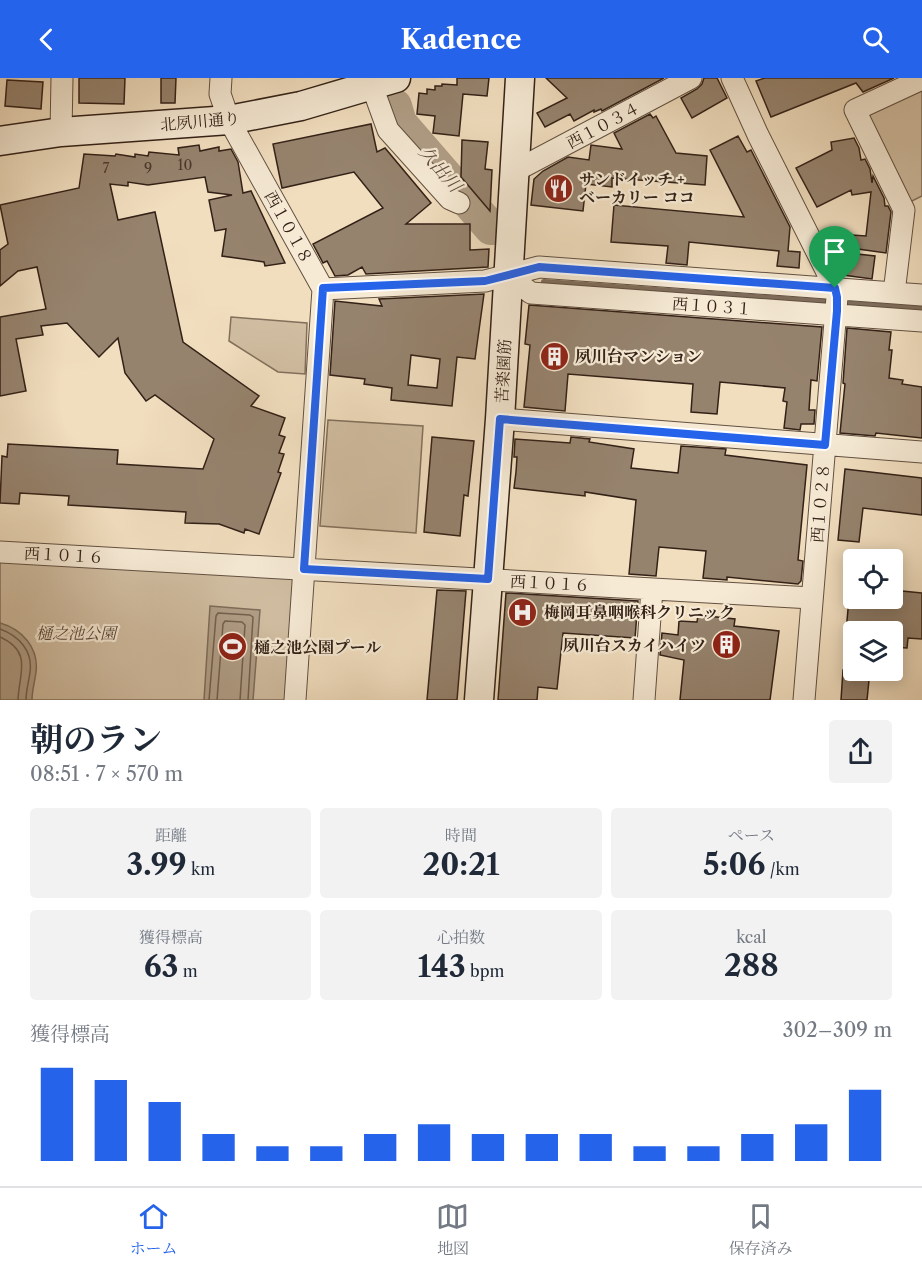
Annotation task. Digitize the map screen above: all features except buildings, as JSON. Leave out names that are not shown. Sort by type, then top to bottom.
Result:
[{"type":"street","points":[[61,132],[62,78]]},
{"type":"street","name":"西１０１８","points":[[220,78],[220,94],[229,120],[323,288]]},
{"type":"street","name":"苦楽園筋","points":[[479,700],[500,419],[520,78]]},
{"type":"street","name":"西１０３４","points":[[515,171],[691,78]]},
{"type":"street","points":[[732,78],[836,303]]},
{"type":"street","points":[[894,293],[913,206],[855,110],[922,79]]},
{"type":"street","points":[[380,81],[388,130],[450,199],[459,203]]},
{"type":"street","name":"北夙川通り","points":[[0,141],[61,132],[229,120],[301,106],[380,81]]},
{"type":"street","points":[[295,700],[323,288],[485,281],[539,267],[836,303],[922,321]]},
{"type":"street","points":[[836,303],[894,293],[922,295]]},
{"type":"street","name":"西１０２８","points":[[804,700],[836,303]]},
{"type":"street","points":[[500,419],[922,452]]},
{"type":"street","name":"西１０１６","points":[[0,552],[812,598]]},
{"type":"street","points":[[644,700],[652,589]]},
{"type":"green space","points":[[922,85],[922,196],[910,202],[865,116]]},
{"type":"green space","points":[[231,317],[307,323],[305,374],[278,372],[229,341]]},
{"type":"green space","points":[[328,420],[423,426],[416,533],[320,526]]},
{"type":"green space","name":"樋之池公園","points":[[0,560],[290,577],[295,583],[286,700],[0,700]]},
{"type":"water","points":[[210,606],[260,610],[253,700],[204,700]]},
{"type":"water","points":[[0,623],[22,635],[35,655],[36,672],[32,700],[0,700]]},
{"type":"waterway","name":"久出川","points":[[395,106],[400,123],[491,228]]},
{"type":"waterway","points":[[544,282],[922,309]]},
{"type":"place","name":"サンドイッチ + ベーカリー ココ","points":[[558,188]]},
{"type":"place","name":"夙川台マンション","points":[[554,356]]},
{"type":"place","name":"梅岡耳鼻咽喉科クリニック","points":[[523,612]]},
{"type":"place","name":"夙川台スカイハイツ","points":[[727,645]]},
{"type":"place","name":"樋之池公園プール","points":[[233,647]]},
{"type":"route","points":[[539,267],[835,288],[837,311],[825,445],[500,419],[488,579],[304,569],[323,288],[485,281],[539,267]]}]
